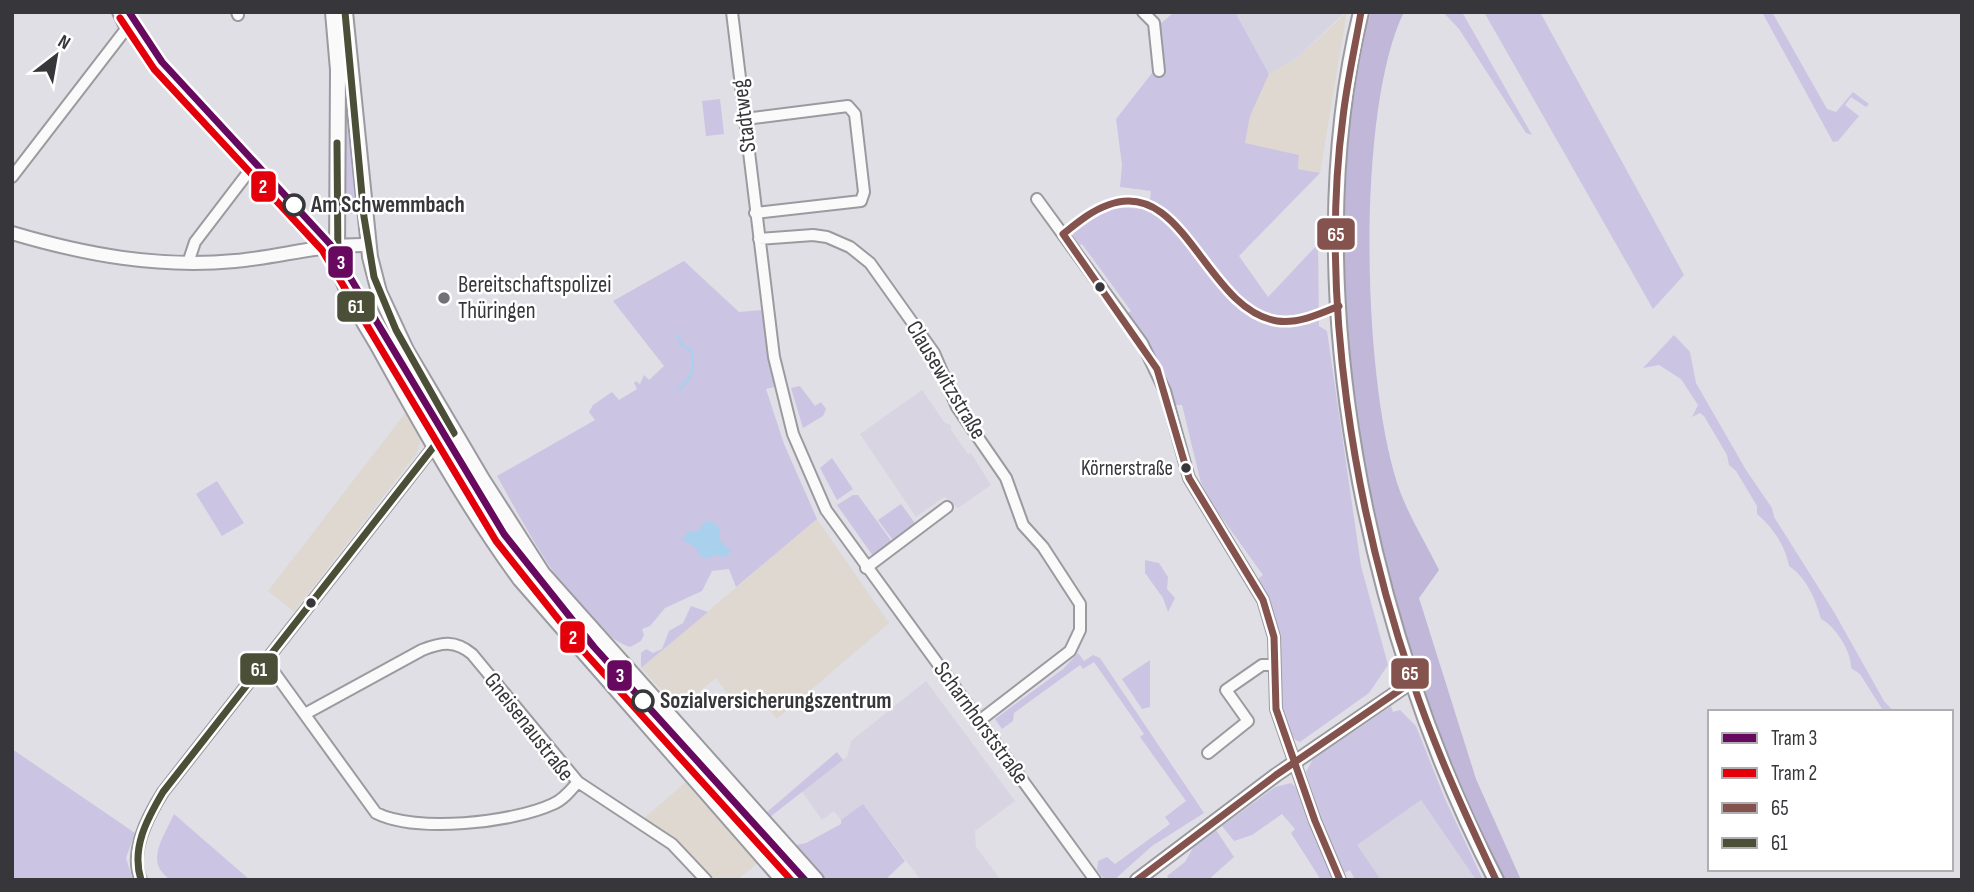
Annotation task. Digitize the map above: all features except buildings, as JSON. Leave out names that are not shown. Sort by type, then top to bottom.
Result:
[{"type":"main road","points":[[333,12],[338,71],[337,244],[338,264],[346,288],[435,445],[520,579],[783,880]]},
{"type":"main road","points":[[345,12],[368,245],[374,276],[390,320],[454,433],[523,546],[564,601],[816,880]]},
{"type":"main road","points":[[1361,12],[1346,83],[1337,157],[1335,227],[1339,306],[1354,434],[1370,528],[1384,587],[1413,681],[1464,812],[1496,880]]},
{"type":"main road","points":[[435,445],[454,433]]},
{"type":"street","points":[[12,177],[126,29],[118,12]]},
{"type":"street","name":"Stadtweg","points":[[732,12],[756,216]]},
{"type":"street","points":[[1143,12],[1154,23],[1159,71]]},
{"type":"street","points":[[745,119],[848,106],[855,114],[864,192],[860,201],[756,216]]},
{"type":"street","points":[[188,263],[195,242],[250,170]]},
{"type":"street","points":[[1037,199],[1129,324],[1157,369],[1168,400],[1188,478],[1253,582],[1270,616],[1276,709],[1340,880]]},
{"type":"street","name":"Scharnhorststraße","points":[[756,216],[774,357],[784,409],[807,472],[826,510],[1095,880]]},
{"type":"street","points":[[12,233],[88,254],[134,261],[188,263],[237,261],[337,244],[368,245]]},
{"type":"street","name":"Clausewitzstraße","points":[[759,239],[813,235],[827,237],[850,247],[870,263],[934,353],[957,407],[1006,478],[1023,525],[1042,547],[1080,604],[1080,630],[1070,651],[979,721]]},
{"type":"street","points":[[141,880],[135,860],[138,846],[158,799],[435,445]]},
{"type":"street","points":[[866,568],[947,508]]},
{"type":"street","name":"Gneisenaustraße","points":[[266,661],[376,813],[392,821],[413,824],[494,819],[551,805],[578,782],[472,654],[456,644],[437,644],[422,650],[305,714]]},
{"type":"street","points":[[1208,753],[1248,722],[1226,690],[1262,665],[1274,664]]},
{"type":"street","points":[[1137,880],[1294,763],[1413,681]]},
{"type":"street","points":[[578,782],[672,844],[706,880]]},
{"type":"shaded area","points":[[1174,12],[1235,12],[1269,74],[1250,116],[1245,143],[1299,155],[1298,169],[1320,173],[1239,256],[1268,297],[1318,244],[1319,326],[1327,331],[1361,566],[1388,665],[1369,693],[1300,742],[1291,735],[1285,723],[1276,625],[1257,580],[1263,575],[1212,504],[1201,483],[1182,405],[1174,405],[1160,368],[1126,314],[1131,311],[1082,244],[1077,247],[1072,236],[1087,219],[1096,214],[1127,208],[1149,210],[1151,191],[1120,187],[1122,165],[1116,119],[1163,59],[1159,25]]},
{"type":"shaded area","points":[[1235,12],[1345,12],[1297,58],[1269,74]]},
{"type":"shaded area","points":[[1347,12],[1320,173],[1298,169],[1299,155],[1245,143],[1250,116],[1269,74],[1297,58]]},
{"type":"shaded area","points":[[1371,12],[1404,12],[1388,57],[1377,115],[1371,181],[1372,322],[1378,389],[1388,448],[1405,504],[1439,570],[1419,598],[1476,779],[1521,880],[1502,880],[1467,804],[1436,726],[1387,567],[1368,485],[1346,320],[1342,237],[1347,123],[1356,67]]},
{"type":"shaded area","points":[[1443,12],[1462,12],[1532,135],[1526,133],[1459,29]]},
{"type":"shaded area","points":[[1484,12],[1540,12],[1684,275],[1653,309]]},
{"type":"shaded area","points":[[1762,12],[1772,12],[1827,109],[1836,112],[1853,92],[1869,104],[1866,107],[1851,97],[1845,105],[1859,116],[1838,141],[1833,142]]},
{"type":"shaded area","points":[[342,60],[345,60],[360,213],[348,214],[345,202]]},
{"type":"shaded area","points":[[720,99],[724,134],[706,136],[702,101]]},
{"type":"shaded area","points":[[684,261],[739,312],[762,310],[774,387],[766,389],[784,444],[817,519],[736,587],[729,569],[712,571],[702,591],[665,608],[650,626],[642,629],[644,635],[641,641],[630,647],[610,636],[572,597],[537,546],[497,476],[595,420],[589,412],[593,405],[612,392],[619,400],[637,389],[634,383],[636,381],[640,384],[644,375],[649,380],[664,366],[613,301]]},
{"type":"shaded area","points":[[1674,335],[1690,352],[1696,383],[1746,470],[1772,508],[1774,517],[1834,612],[1884,701],[1892,710],[1883,710],[1860,674],[1851,668],[1842,640],[1832,627],[1821,619],[1810,590],[1789,566],[1782,544],[1757,514],[1757,506],[1736,471],[1729,465],[1727,455],[1704,416],[1700,413],[1692,417],[1698,405],[1681,379],[1659,365],[1643,368]]},
{"type":"shaded area","points":[[800,386],[815,406],[821,402],[826,409],[823,416],[803,428],[791,388]]},
{"type":"shaded area","points":[[922,390],[945,423],[951,425],[951,430],[968,454],[971,453],[991,485],[958,508],[944,497],[916,517],[860,434]]},
{"type":"shaded area","points":[[406,412],[421,438],[417,453],[294,612],[268,591]]},
{"type":"shaded area","points":[[832,458],[853,489],[837,500],[820,468]]},
{"type":"shaded area","points":[[217,481],[244,523],[222,536],[196,494]]},
{"type":"shaded area","points":[[853,495],[858,495],[892,542],[873,556],[837,505]]},
{"type":"shaded area","points":[[901,504],[917,526],[895,543],[878,520]]},
{"type":"shaded area","points":[[817,519],[889,623],[777,719],[752,690],[735,704],[716,678],[676,711],[674,704],[641,668]]},
{"type":"shaded area","points":[[1145,560],[1159,563],[1168,577],[1167,589],[1175,598],[1168,612],[1163,598],[1145,573]]},
{"type":"shaded area","points":[[691,606],[708,612],[641,668],[641,653],[646,649],[653,653],[662,649],[669,631],[683,623]]},
{"type":"shaded area","points":[[1078,653],[1084,661],[1093,655],[1100,658],[1204,813],[1152,846],[1114,880],[1105,880],[1097,870],[1098,861],[1107,857],[1115,864],[1170,824],[1165,817],[1186,801],[1140,737],[1144,734],[1094,662],[1083,669],[1080,665],[1014,713],[1013,721],[1002,729],[995,719],[1063,669]]},
{"type":"shaded area","points":[[1150,660],[1150,707],[1142,709],[1122,679]]},
{"type":"shaded area","points":[[926,681],[1015,801],[975,831],[976,847],[1001,880],[921,880],[863,805],[841,820],[834,811],[822,820],[801,790],[847,757],[851,741]]},
{"type":"shaded area","points":[[1391,706],[1393,712],[1400,710],[1416,726],[1445,799],[1483,880],[1476,880],[1421,800],[1357,845],[1381,880],[1355,880],[1350,870],[1342,874],[1312,803],[1315,801],[1306,772],[1313,759]]},
{"type":"shaded area","points":[[12,749],[135,833],[126,858],[133,880],[12,880]]},
{"type":"shaded area","points":[[837,752],[843,760],[770,817],[767,812]]},
{"type":"shaded area","points":[[687,781],[758,863],[737,880],[711,880],[679,845],[643,819]]},
{"type":"shaded area","points":[[1291,783],[1296,787],[1334,880],[1321,880],[1291,833],[1295,829],[1282,814],[1252,835],[1234,841],[1222,826],[1275,787]]},
{"type":"shaded area","points":[[1421,800],[1476,880],[1381,880],[1356,845]]},
{"type":"shaded area","points":[[863,804],[905,861],[885,880],[826,880],[796,845],[806,843],[841,824],[841,820]]},
{"type":"shaded area","points":[[174,814],[250,880],[171,880],[158,866],[157,858],[161,841]]},
{"type":"shaded area","points":[[1216,830],[1234,857],[1208,880],[1170,880],[1167,876],[1185,862],[1194,846]]},
{"type":"water","points":[[711,521],[720,528],[722,542],[732,551],[724,558],[717,555],[703,559],[696,548],[682,540],[688,532],[700,530],[702,523]]},
{"type":"waterway","points":[[677,335],[681,344],[692,352],[693,358],[691,373],[679,390]]},
{"type":"tram line","name":"3","points":[[129,12],[162,62],[330,244],[504,534],[594,647],[805,880]]},
{"type":"tram line","name":"2","points":[[120,18],[154,69],[322,250],[496,541],[586,654],[791,880]]},
{"type":"tram line","points":[[171,77],[260,171]]},
{"type":"transit line","name":"61","points":[[141,880],[138,868],[139,845],[146,823],[163,792],[435,445],[454,433],[396,330],[374,277],[364,217],[345,12]]},
{"type":"transit line","name":"65","points":[[1361,12],[1345,104],[1337,186],[1336,256],[1339,329],[1358,474],[1391,614],[1412,680],[1430,731],[1496,880]]},
{"type":"transit line","name":"61","points":[[337,143],[338,264],[346,288],[386,361]]},
{"type":"transit line","name":"65","points":[[1063,234],[1108,205],[1134,201],[1156,209],[1176,226],[1231,294],[1252,312],[1277,321],[1293,321],[1309,318],[1339,306]]},
{"type":"transit line","name":"65","points":[[1063,234],[1157,369],[1189,478],[1263,600],[1274,637],[1276,709],[1315,821],[1340,880]]},
{"type":"transit line","name":"65","points":[[1137,880],[1276,775],[1413,681]]},
{"type":"place","name":"Am Schwemmbach","points":[[294,205]]},
{"type":"place","name":"Bereitschaftspolizei Thüringen","points":[[444,298]]},
{"type":"place","name":"Körnerstraße","points":[[1186,468]]},
{"type":"place","name":"Sozialversicherungszentrum","points":[[643,701]]}]
